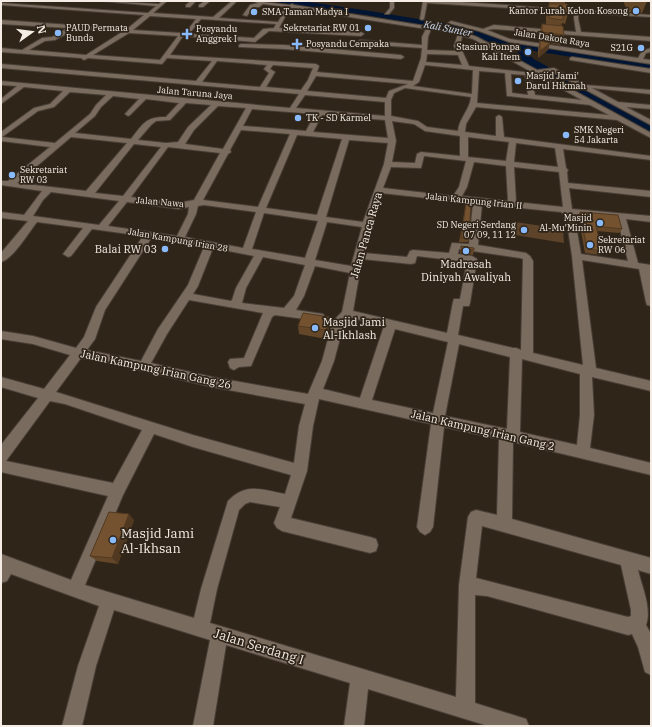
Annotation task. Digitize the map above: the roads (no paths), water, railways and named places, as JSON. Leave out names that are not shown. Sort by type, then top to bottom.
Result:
[{"type":"street","points":[[1,9],[15,1]]},
{"type":"street","points":[[18,6],[27,1]]},
{"type":"street","points":[[104,1],[159,5]]},
{"type":"street","points":[[80,61],[128,31],[165,1]]},
{"type":"street","points":[[188,6],[194,1]]},
{"type":"street","points":[[201,6],[208,1]]},
{"type":"street","points":[[214,19],[235,1]]},
{"type":"street","points":[[255,1],[328,10],[364,25]]},
{"type":"street","points":[[387,14],[392,8],[392,1]]},
{"type":"street","points":[[422,19],[425,1],[651,16]]},
{"type":"street","points":[[530,16],[532,1]]},
{"type":"street","points":[[245,15],[252,6],[257,6],[262,2]]},
{"type":"street","points":[[1,4],[280,23]]},
{"type":"street","points":[[276,29],[283,17],[282,14],[292,5]]},
{"type":"street","points":[[324,18],[328,10]]},
{"type":"street","points":[[577,11],[576,18],[579,34]]},
{"type":"street","points":[[381,12],[394,14]]},
{"type":"street","points":[[2,51],[24,51],[86,56],[160,65],[176,42],[182,35],[189,32],[199,18]]},
{"type":"street","points":[[415,18],[422,19],[429,24]]},
{"type":"street","points":[[1,22],[255,40],[265,30],[276,29],[318,31],[364,25],[429,24],[479,39],[651,136]]},
{"type":"street","name":"Jalan Dakota Raya","points":[[442,22],[482,30],[508,40],[651,62]]},
{"type":"street","points":[[526,30],[528,23]]},
{"type":"street","points":[[314,74],[388,100],[391,92],[407,87],[416,82],[422,63],[425,37],[429,24]]},
{"type":"street","points":[[318,31],[321,25]]},
{"type":"street","points":[[357,54],[364,25]]},
{"type":"street","points":[[24,51],[44,39],[53,39],[74,27]]},
{"type":"street","points":[[482,30],[494,27],[650,40]]},
{"type":"street","points":[[461,33],[457,46],[463,56],[462,59],[466,67]]},
{"type":"street","points":[[176,42],[186,43]]},
{"type":"street","points":[[360,42],[460,53]]},
{"type":"street","points":[[234,46],[266,48],[285,46],[298,50],[401,57]]},
{"type":"street","points":[[640,60],[644,52],[651,50]]},
{"type":"street","points":[[292,109],[314,74],[316,66],[324,51]]},
{"type":"street","points":[[493,54],[506,54]]},
{"type":"street","points":[[166,56],[316,66]]},
{"type":"street","points":[[199,82],[216,59]]},
{"type":"street","points":[[572,59],[651,71]]},
{"type":"street","points":[[422,63],[528,74],[552,70],[651,123]]},
{"type":"street","points":[[180,239],[196,202],[258,99],[272,72],[267,69],[271,64]]},
{"type":"street","points":[[1,66],[199,82],[258,99],[304,92],[336,95],[351,87],[416,82]]},
{"type":"street","points":[[43,87],[74,66]]},
{"type":"street","points":[[458,200],[458,195],[463,187],[468,159],[462,134],[462,124],[474,105],[476,68]]},
{"type":"street","points":[[508,72],[509,95],[593,103]]},
{"type":"street","points":[[143,84],[153,73]]},
{"type":"street","points":[[528,74],[532,97]]},
{"type":"street","name":"Jalan Taruna Jaya","points":[[1,83],[216,104],[258,99],[292,109],[319,113],[388,118],[416,122],[425,128],[462,134],[651,158]]},
{"type":"street","points":[[1,102],[23,85]]},
{"type":"street","points":[[582,86],[651,92]]},
{"type":"street","points":[[407,87],[475,96]]},
{"type":"street","points":[[1,135],[36,109],[52,106],[68,90]]},
{"type":"street","points":[[132,96],[138,90]]},
{"type":"street","points":[[5,184],[93,115],[98,106],[111,94]]},
{"type":"street","points":[[334,113],[336,95]]},
{"type":"street","points":[[128,114],[144,97]]},
{"type":"street","name":"Jalan Panca Raya","points":[[370,545],[282,523],[300,471],[306,426],[314,397],[343,317],[366,225],[388,164],[392,141],[388,118],[388,100]]},
{"type":"street","points":[[88,195],[148,123],[154,120],[168,119],[184,101]]},
{"type":"street","points":[[614,103],[651,107]]},
{"type":"street","points":[[177,145],[184,141],[191,129],[216,104]]},
{"type":"street","points":[[474,105],[620,119]]},
{"type":"street","points":[[308,134],[319,113]]},
{"type":"street","points":[[499,117],[500,139]]},
{"type":"street","points":[[240,128],[392,141]]},
{"type":"street","points":[[247,251],[261,210],[294,133]]},
{"type":"street","points":[[70,134],[177,145],[226,152]]},
{"type":"street","points":[[287,312],[291,309],[298,298],[346,138]]},
{"type":"street","points":[[1,139],[56,145]]},
{"type":"street","points":[[512,204],[510,164],[513,140]]},
{"type":"street","points":[[102,227],[166,145]]},
{"type":"street","points":[[560,146],[568,212],[570,214],[577,256],[587,371],[587,415],[583,452]]},
{"type":"street","points":[[388,164],[418,166],[421,154],[424,154],[564,170]]},
{"type":"street","name":"Jalan Nawa","points":[[5,184],[179,206],[196,202],[366,225]]},
{"type":"street","points":[[565,185],[651,194]]},
{"type":"street","points":[[1,259],[12,248],[31,218],[40,198],[49,189]]},
{"type":"street","name":"Jalan Kampung Irian II","points":[[378,190],[458,200],[512,204],[563,210],[568,212],[651,219]]},
{"type":"street","points":[[473,248],[478,201]]},
{"type":"street","name":"Jalan Kampung Irian 28","points":[[1,215],[149,234],[354,270]]},
{"type":"street","points":[[621,216],[633,259],[633,265]]},
{"type":"street","points":[[68,254],[90,226]]},
{"type":"street","points":[[1,456],[79,353],[88,339],[100,310],[110,292],[149,234]]},
{"type":"street","points":[[144,366],[162,332],[193,286],[209,245]]},
{"type":"street","points":[[452,257],[455,245],[523,255],[527,258],[519,355],[509,435],[504,524]]},
{"type":"street","points":[[358,255],[411,261],[413,253],[472,259],[465,303],[458,302],[454,339],[438,420],[425,527]]},
{"type":"street","points":[[232,305],[237,302],[241,288],[260,254]]},
{"type":"street","points":[[577,256],[648,268],[651,302]]},
{"type":"street","points":[[187,296],[232,305],[343,317],[390,325],[651,386]]},
{"type":"street","points":[[234,365],[234,362],[248,362],[267,315],[274,310]]},
{"type":"street","points":[[365,403],[390,325]]},
{"type":"street","name":"Jalan Kampung Irian Gang 26","points":[[1,335],[39,341],[79,353],[212,382],[314,397]]},
{"type":"street","points":[[1,382],[65,399],[151,427],[300,471]]},
{"type":"street","name":"Jalan Kampung Irian Gang 2","points":[[314,397],[365,403],[651,468]]},
{"type":"street","points":[[75,590],[117,491],[151,427]]},
{"type":"street","points":[[1,466],[117,491]]},
{"type":"street","points":[[200,628],[209,589],[233,506],[240,499],[250,495],[290,502]]},
{"type":"street","points":[[465,710],[467,585],[476,517],[651,566]]},
{"type":"street","points":[[627,559],[640,610],[640,618],[632,625]]},
{"type":"street","name":"Jalan Serdang I","points":[[3,567],[513,725]]},
{"type":"street","points":[[467,585],[487,588],[632,625],[647,645],[651,666]]},
{"type":"street","points":[[72,726],[87,666],[109,600]]},
{"type":"street","points":[[203,726],[220,634]]},
{"type":"street","points":[[354,726],[360,677]]},
{"type":"water","name":"Kali Sunter","points":[[267,1],[302,1],[460,26],[511,42],[651,64],[651,70],[510,47],[490,42],[463,32],[366,15]]},
{"type":"water","points":[[510,52],[532,57],[534,60],[651,125],[651,134],[508,53]]},
{"type":"waterway","points":[[524,47],[522,58],[551,74]]},
{"type":"place","name":"Kantor Lurah Kebon Kosong","points":[[636,11]]},
{"type":"place","name":"SMA Taman Madya I","points":[[254,12]]},
{"type":"place","name":"Sekretariat RW 01","points":[[368,28]]},
{"type":"place","name":"PAUD Permata Bunda","points":[[58,33]]},
{"type":"place","name":"Posyandu Anggrek I","points":[[187,34]]},
{"type":"place","name":"Posyandu Cempaka","points":[[297,44]]},
{"type":"place","name":"S21G","points":[[641,48]]},
{"type":"place","name":"Stasiun Pompa Kali Item","points":[[528,52]]},
{"type":"place","name":"Masjid Jami' Darul Hikmah","points":[[518,81]]},
{"type":"place","name":"TK - SD Karmel","points":[[298,118]]},
{"type":"place","name":"SMK Negeri 54 Jakarta","points":[[566,135]]},
{"type":"place","name":"Sekretariat RW 03","points":[[12,175]]},
{"type":"place","name":"Masjid Al-Mu'Minin","points":[[600,223]]},
{"type":"place","name":"SD Negeri Serdang 07 09, 11 12","points":[[524,230]]},
{"type":"place","name":"Sekretariat RW 06","points":[[590,245]]},
{"type":"place","name":"Balai RW 03","points":[[165,249]]},
{"type":"place","name":"Madrasah Diniyah Awaliyah","points":[[466,251]]},
{"type":"place","name":"Masjid Jami Al-Ikhlash","points":[[315,328]]},
{"type":"place","name":"Masjid Jami Al-Ikhsan","points":[[113,540]]}]
